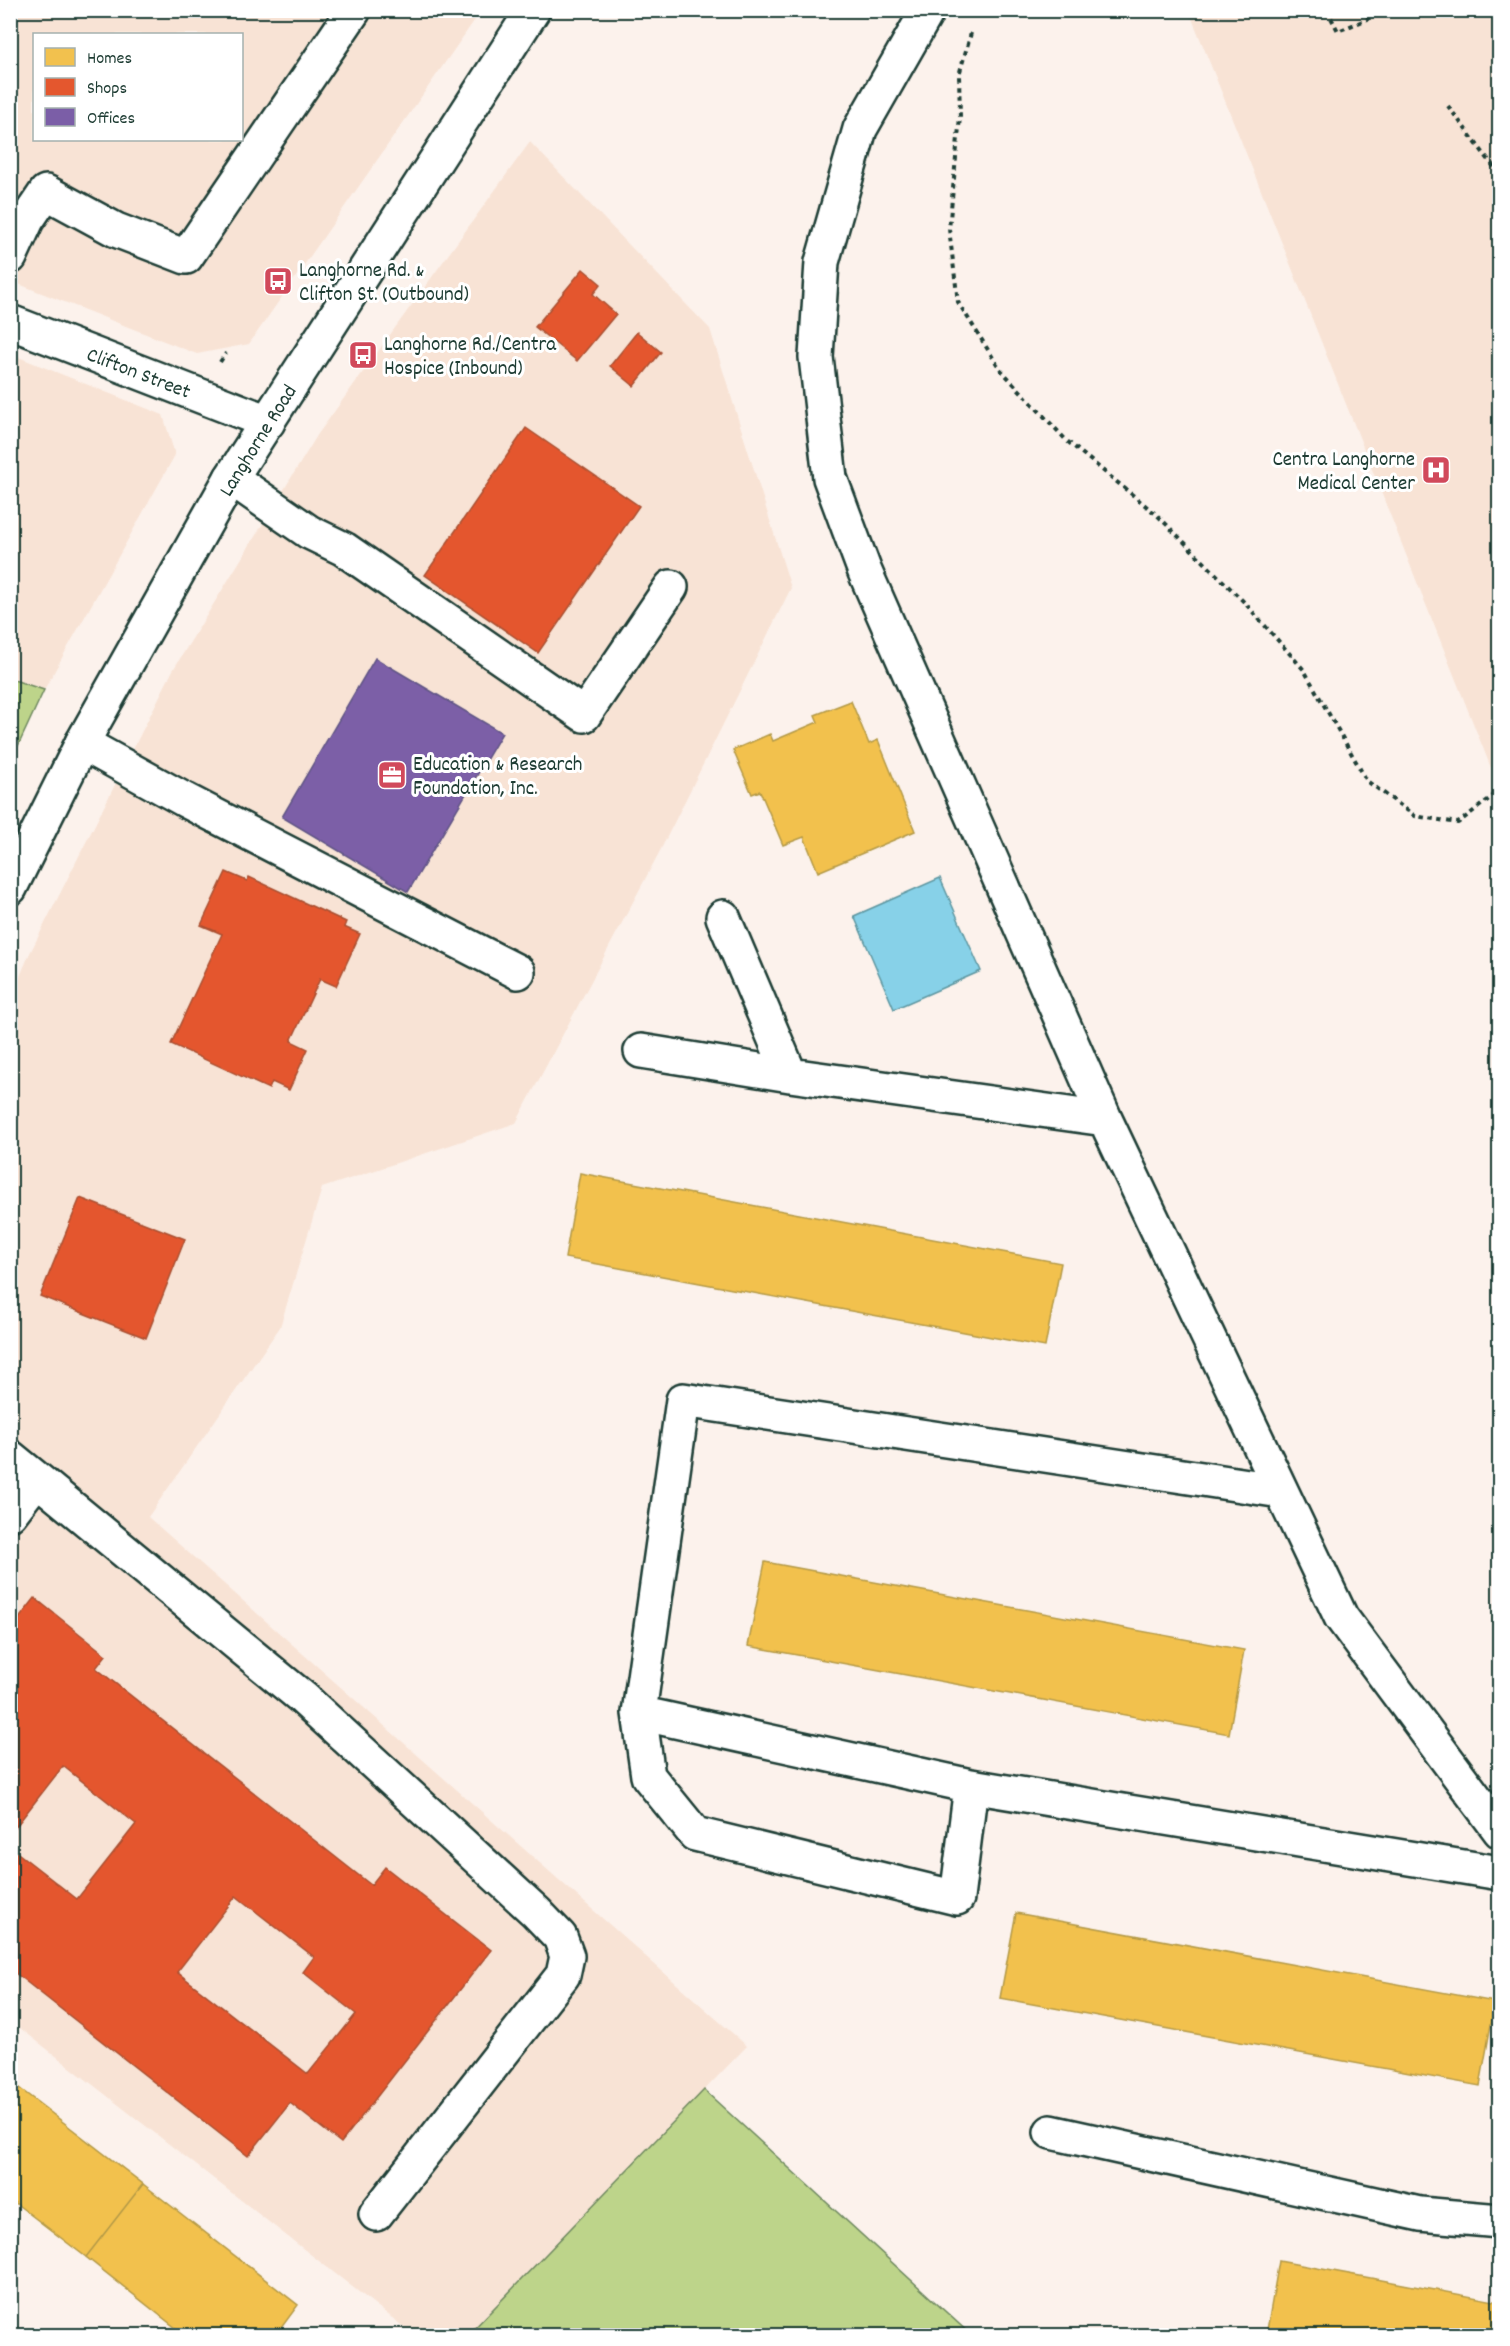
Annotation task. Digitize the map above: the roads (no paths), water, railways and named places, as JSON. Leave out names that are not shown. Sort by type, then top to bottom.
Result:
[{"type":"main road","points":[[10,257],[27,220],[46,192],[116,230],[186,257],[354,10]]},
{"type":"main road","name":"Langhorne Road","points":[[10,888],[82,743],[231,478],[533,10]]},
{"type":"main road","points":[[928,10],[860,129],[822,262],[816,357],[830,478],[865,572],[1105,1119],[1341,1617],[1500,1831]]},
{"type":"main road","name":"Clifton Street","points":[[10,322],[268,422]]},
{"type":"main road","points":[[231,478],[309,532],[344,549],[584,715],[671,587]]},
{"type":"main road","points":[[82,743],[185,800],[518,972]]},
{"type":"main road","points":[[723,917],[790,1075]]},
{"type":"main road","points":[[641,1051],[790,1075],[1105,1119]]},
{"type":"main road","points":[[971,1786],[957,1898],[696,1834],[648,1776],[639,1713],[683,1400],[1281,1491]]},
{"type":"main road","points":[[10,1457],[303,1698],[536,1912],[560,1937],[567,1956],[563,1975],[376,2214]]},
{"type":"main road","points":[[10,1514],[37,1479]]},
{"type":"main road","points":[[639,1713],[971,1786],[1500,1873]]},
{"type":"main road","points":[[1051,2132],[1420,2214],[1500,2221]]},
{"type":"water","points":[[940,878],[981,971],[894,1009],[854,916]]},
{"type":"place","name":"Langhorne Rd. & Clifton St. (Outbound)","points":[[278,281]]},
{"type":"place","name":"Langhorne Rd./Centra Hospice (Inbound)","points":[[363,355]]},
{"type":"place","name":"Centra Langhorne Medical Center","points":[[1436,470]]},
{"type":"place","name":"Education & Research Foundation, Inc.","points":[[392,775]]}]
